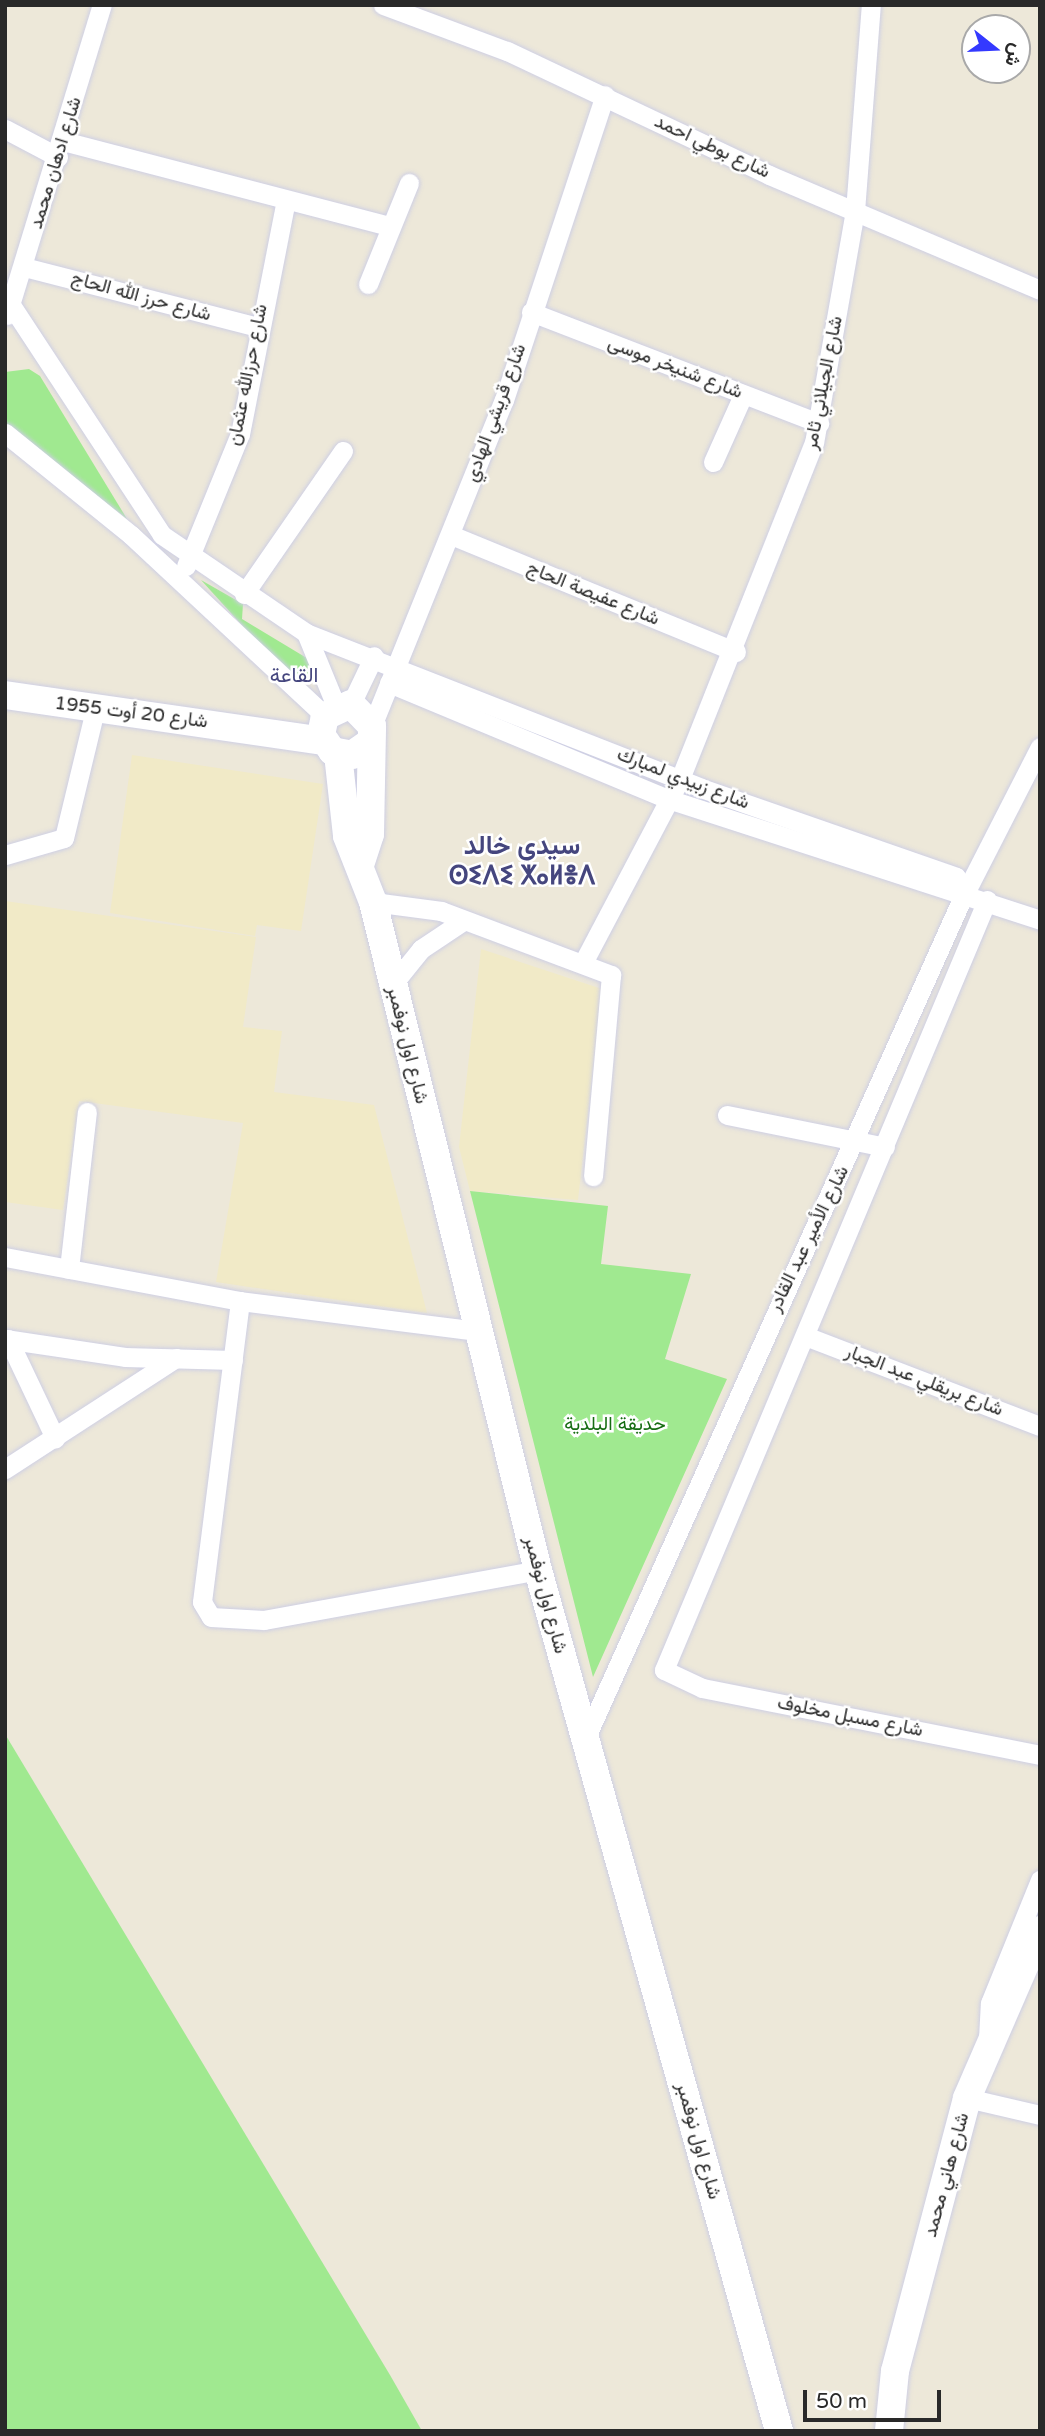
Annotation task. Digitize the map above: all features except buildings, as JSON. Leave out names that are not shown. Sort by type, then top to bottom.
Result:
[{"type":"main road","name":"شارع 20 أوت 1955","points":[[5,695],[95,710],[257,729],[332,724]]},
{"type":"main road","points":[[332,724],[352,755],[370,735]]},
{"type":"main road","points":[[332,724],[370,735]]},
{"type":"main road","name":"شارع اول نوفمبر","points":[[332,724],[347,836],[361,862],[373,902],[538,1570],[587,1735],[780,2430]]},
{"type":"main road","points":[[361,862],[370,834],[370,735]]},
{"type":"main road","name":"شارع هاني محمد","points":[[889,2431],[895,2371],[967,2098],[1040,1930]]},
{"type":"main road","points":[[879,2431],[895,2371]]},
{"type":"street","name":"شارع ادهان محمد","points":[[8,312],[24,267],[102,5]]},
{"type":"street","name":"شارع بوطي احمد","points":[[383,5],[605,95],[855,211],[1040,290]]},
{"type":"street","name":"شارع الجيلاني ثامر","points":[[584,961],[680,779],[736,652],[819,424],[855,211],[871,5]]},
{"type":"street","name":"شارع قريشي الهادي","points":[[370,735],[451,535],[605,95]]},
{"type":"street","points":[[5,129],[60,149],[285,204],[389,226]]},
{"type":"street","points":[[368,284],[389,226],[409,183]]},
{"type":"street","name":"شارع حرزالله عثمان","points":[[179,580],[191,557],[240,434],[257,327],[285,204]]},
{"type":"street","name":"شارع حرز الله الحاج","points":[[24,267],[257,327]]},
{"type":"street","name":"شارع زبيدي لمبارك","points":[[8,312],[142,512],[191,557],[306,633],[373,656],[680,779],[956,877],[965,891]]},
{"type":"street","name":"شارع شنيخر موسى","points":[[531,312],[819,424]]},
{"type":"street","points":[[713,462],[743,394]]},
{"type":"street","points":[[5,433],[179,580],[332,724]]},
{"type":"street","points":[[244,594],[343,451]]},
{"type":"street","name":"شارع عفيصة الحاج","points":[[451,535],[736,652]]},
{"type":"street","points":[[306,633],[332,724]]},
{"type":"street","points":[[332,724],[373,656]]},
{"type":"street","points":[[389,683],[668,799],[948,895],[965,891],[1040,920]]},
{"type":"street","points":[[5,855],[64,838],[95,710]]},
{"type":"street","name":"شارع الأمير عبد القادر","points":[[587,1735],[856,1141],[965,891],[1040,747]]},
{"type":"street","name":"شارع الأمير عبد القادر","points":[[664,1670],[808,1336],[986,900]]},
{"type":"street","points":[[373,902],[404,903],[463,921],[584,961],[612,976],[593,1176]]},
{"type":"street","points":[[393,985],[421,949],[463,921]]},
{"type":"street","points":[[69,1269],[87,1112]]},
{"type":"street","points":[[727,1115],[885,1147]]},
{"type":"street","points":[[5,1257],[240,1301],[478,1331]]},
{"type":"street","points":[[240,1301],[202,1602],[211,1617],[264,1620],[538,1570]]},
{"type":"street","name":"شارع بريقلي عبد الجبار","points":[[808,1336],[1040,1426]]},
{"type":"street","points":[[7,1339],[176,1358],[233,1360]]},
{"type":"street","points":[[7,1339],[55,1438]]},
{"type":"street","points":[[5,1469],[176,1358]]},
{"type":"street","name":"شارع مسبل مخلوف","points":[[664,1670],[702,1688],[1040,1755]]},
{"type":"street","points":[[988,2047],[990,2003],[1040,1880]]},
{"type":"street","points":[[967,2098],[1040,2115]]},
{"type":"shaded area","points":[[132,755],[323,784],[301,931],[257,925],[255,936],[110,913]]},
{"type":"shaded area","points":[[5,901],[256,937],[243,1027],[282,1031],[274,1092],[374,1105],[427,1313],[216,1282],[243,1123],[79,1101],[63,1210],[5,1202]]},
{"type":"shaded area","points":[[481,949],[602,989],[578,1200],[470,1191],[459,1147]]},
{"type":"green space","points":[[29,369],[40,376],[127,519],[5,425],[5,372]]},
{"type":"green space","points":[[201,580],[243,604],[242,619],[315,663],[316,671],[295,684]]},
{"type":"green space","name":"حديقة البلدية","points":[[470,1191],[608,1206],[601,1264],[691,1274],[665,1359],[727,1379],[593,1677]]},
{"type":"green space","points":[[5,1734],[390,2375],[422,2431],[5,2431]]},
{"type":"district","name":"القاعة","points":[[294,676]]},
{"type":"district","name":"سيدي خالد ⵙⵉⴷⵉ ⵅⴰⵍⴻⴷ","points":[[522,861]]}]
